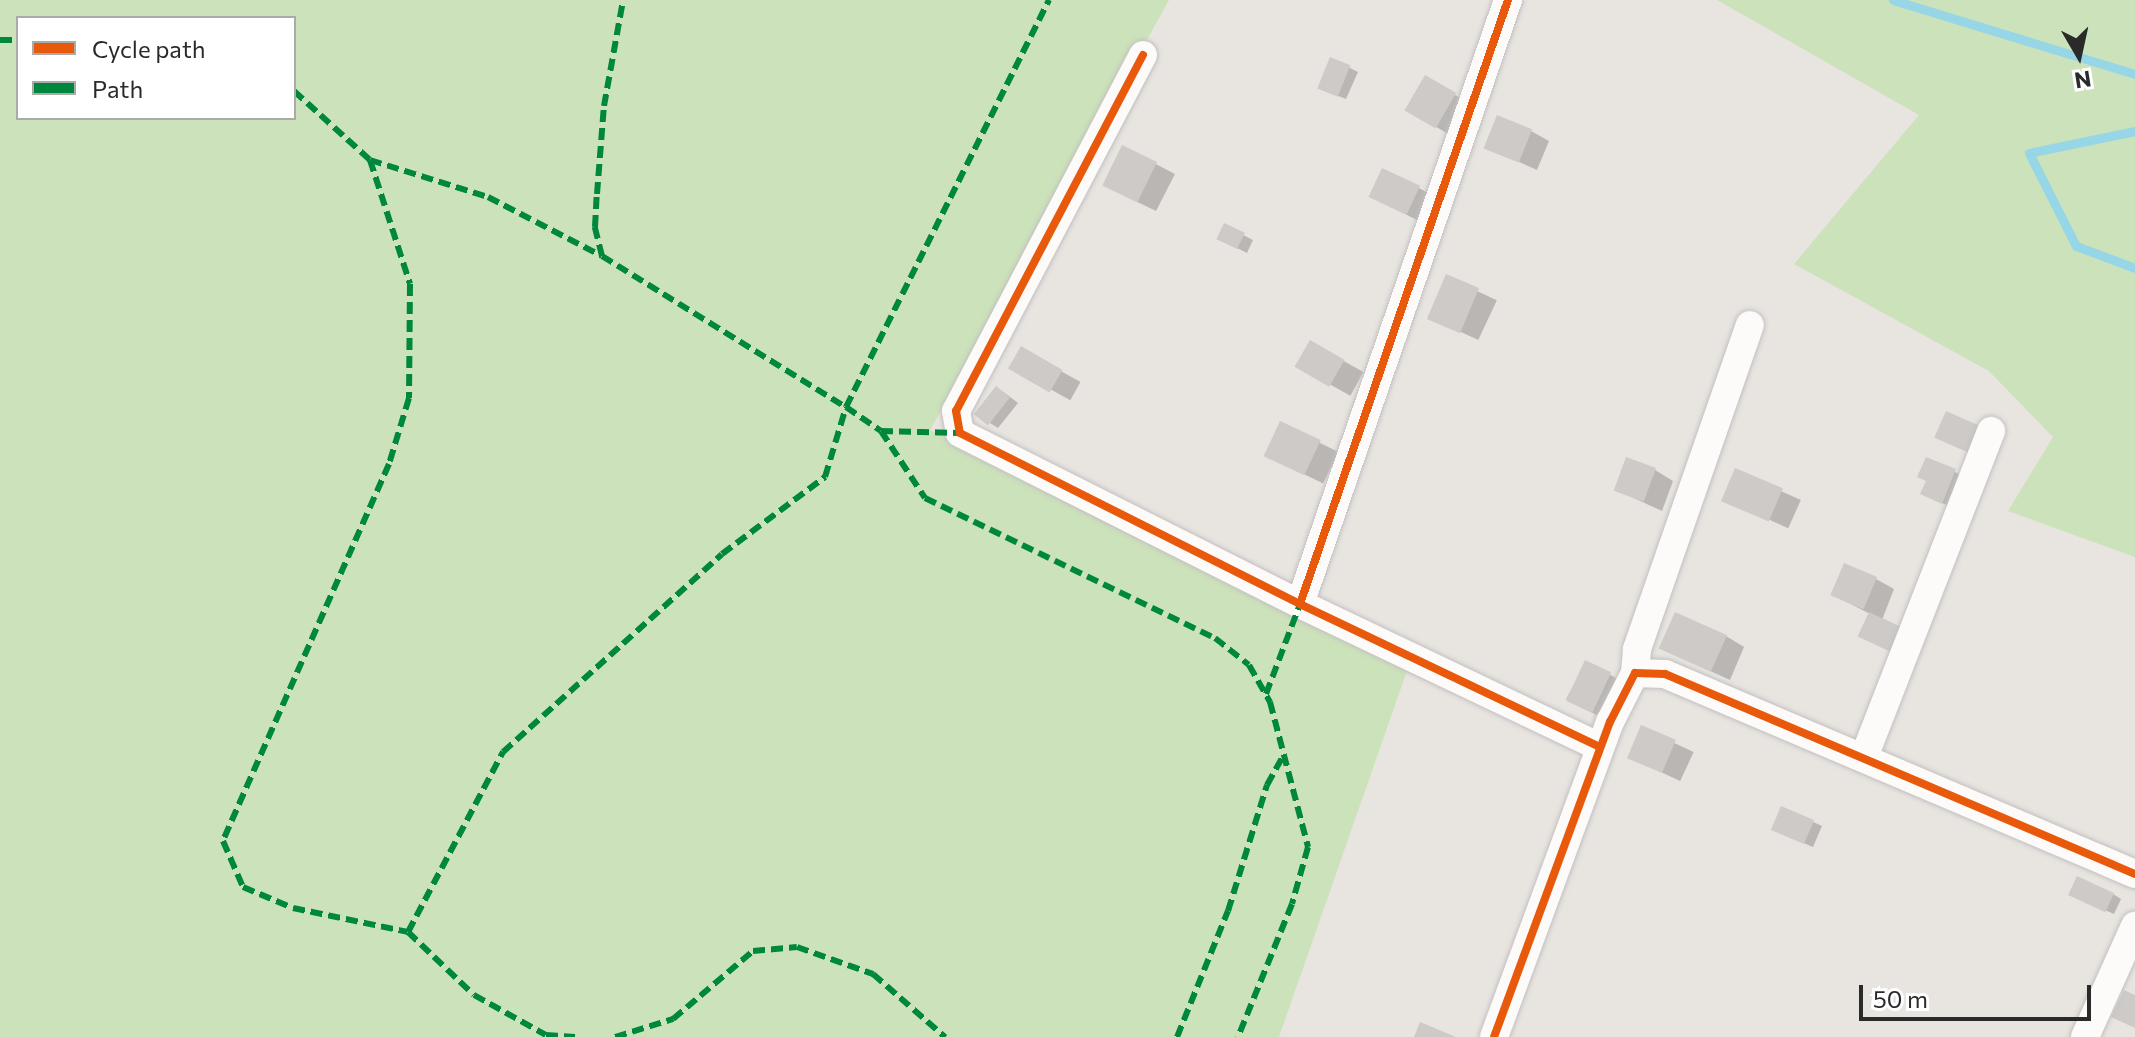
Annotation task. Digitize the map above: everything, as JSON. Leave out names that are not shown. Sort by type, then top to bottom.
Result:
[{"type":"street","points":[[1300,604],[1508,0]]},
{"type":"street","points":[[1143,55],[956,411],[955,423],[972,442],[1300,604],[1600,747]]},
{"type":"street","points":[[1494,1037],[1600,747],[1635,673],[1637,649],[1750,325]]},
{"type":"street","points":[[1864,757],[1991,431]]},
{"type":"street","points":[[1635,673],[1665,674],[2135,874]]},
{"type":"street","points":[[2085,1037],[2135,926]]},
{"type":"green space","points":[[0,0],[1169,0],[930,430],[1408,668],[1279,1037],[0,1037]]},
{"type":"green space","points":[[1717,0],[2135,0],[2135,557],[2008,511],[2053,437],[1989,371],[1794,264],[1919,115]]},
{"type":"building","points":[[1330,57],[1350,65],[1338,97],[1317,89]]},
{"type":"building","points":[[1425,75],[1456,93],[1436,129],[1404,111]]},
{"type":"building","points":[[1497,115],[1532,129],[1519,163],[1484,148]]},
{"type":"building","points":[[1122,145],[1157,162],[1137,203],[1102,185]]},
{"type":"building","points":[[1382,168],[1420,186],[1407,215],[1368,197]]},
{"type":"building","points":[[1224,223],[1245,233],[1237,249],[1216,239]]},
{"type":"building","points":[[1446,274],[1479,288],[1460,333],[1427,319]]},
{"type":"building","points":[[1310,340],[1345,360],[1329,387],[1294,367]]},
{"type":"building","points":[[1021,346],[1063,370],[1050,393],[1008,369]]},
{"type":"building","points":[[996,386],[1010,397],[988,425],[974,414]]},
{"type":"building","points":[[1946,411],[1982,427],[1970,453],[1934,437]]},
{"type":"building","points":[[1280,421],[1321,440],[1304,475],[1264,456]]},
{"type":"building","points":[[1626,457],[1656,468],[1644,502],[1614,491]]},
{"type":"building","points":[[1926,457],[1956,469],[1942,504],[1920,494],[1926,481],[1917,477]]},
{"type":"building","points":[[1735,468],[1783,488],[1769,521],[1721,501]]},
{"type":"building","points":[[1844,563],[1877,577],[1863,609],[1830,595]]},
{"type":"building","points":[[1675,612],[1727,635],[1711,672],[1659,649]]},
{"type":"building","points":[[1869,612],[1903,628],[1892,653],[1858,636]]},
{"type":"building","points":[[1585,660],[1611,672],[1592,713],[1566,701]]},
{"type":"building","points":[[1641,725],[1676,740],[1662,773],[1627,758]]},
{"type":"building","points":[[1781,806],[1814,820],[1804,844],[1771,830]]},
{"type":"building","points":[[2077,876],[2114,893],[2105,912],[2068,895]]},
{"type":"building","points":[[2124,990],[2135,995],[2135,1028],[2111,1017]]},
{"type":"building","points":[[1420,1022],[1456,1037],[1414,1037]]},
{"type":"waterway","points":[[1893,0],[2135,74]]},
{"type":"waterway","points":[[2135,131],[2029,153],[2076,246],[2135,268]]},
{"type":"marked path","points":[[602,256],[595,227],[604,106],[623,0]]},
{"type":"marked path","points":[[408,932],[503,752],[722,554],[825,477],[846,407],[1049,0]]},
{"type":"marked path","points":[[0,40],[16,40]]},
{"type":"marked path","points":[[296,93],[370,160],[488,197],[602,256],[846,407],[881,431],[925,498],[1215,638],[1249,665],[1270,702],[1308,847],[1292,904],[1238,1037]]},
{"type":"marked path","points":[[370,160],[410,284],[409,398],[389,464],[223,841],[243,887],[293,908],[408,932],[474,995],[546,1035],[575,1037]]},
{"type":"marked path","points":[[881,431],[960,433]]},
{"type":"marked path","points":[[1266,694],[1300,604]]},
{"type":"marked path","points":[[1177,1037],[1228,911],[1267,785],[1282,758]]},
{"type":"marked path","points":[[615,1037],[673,1019],[753,951],[797,947],[873,974],[945,1037]]},
{"type":"cycle path","points":[[1300,604],[1508,0]]},
{"type":"cycle path","points":[[1143,55],[956,411],[960,433],[1300,604],[1600,747]]},
{"type":"cycle path","points":[[1494,1037],[1610,722],[1635,673],[1665,674],[2135,874]]}]
